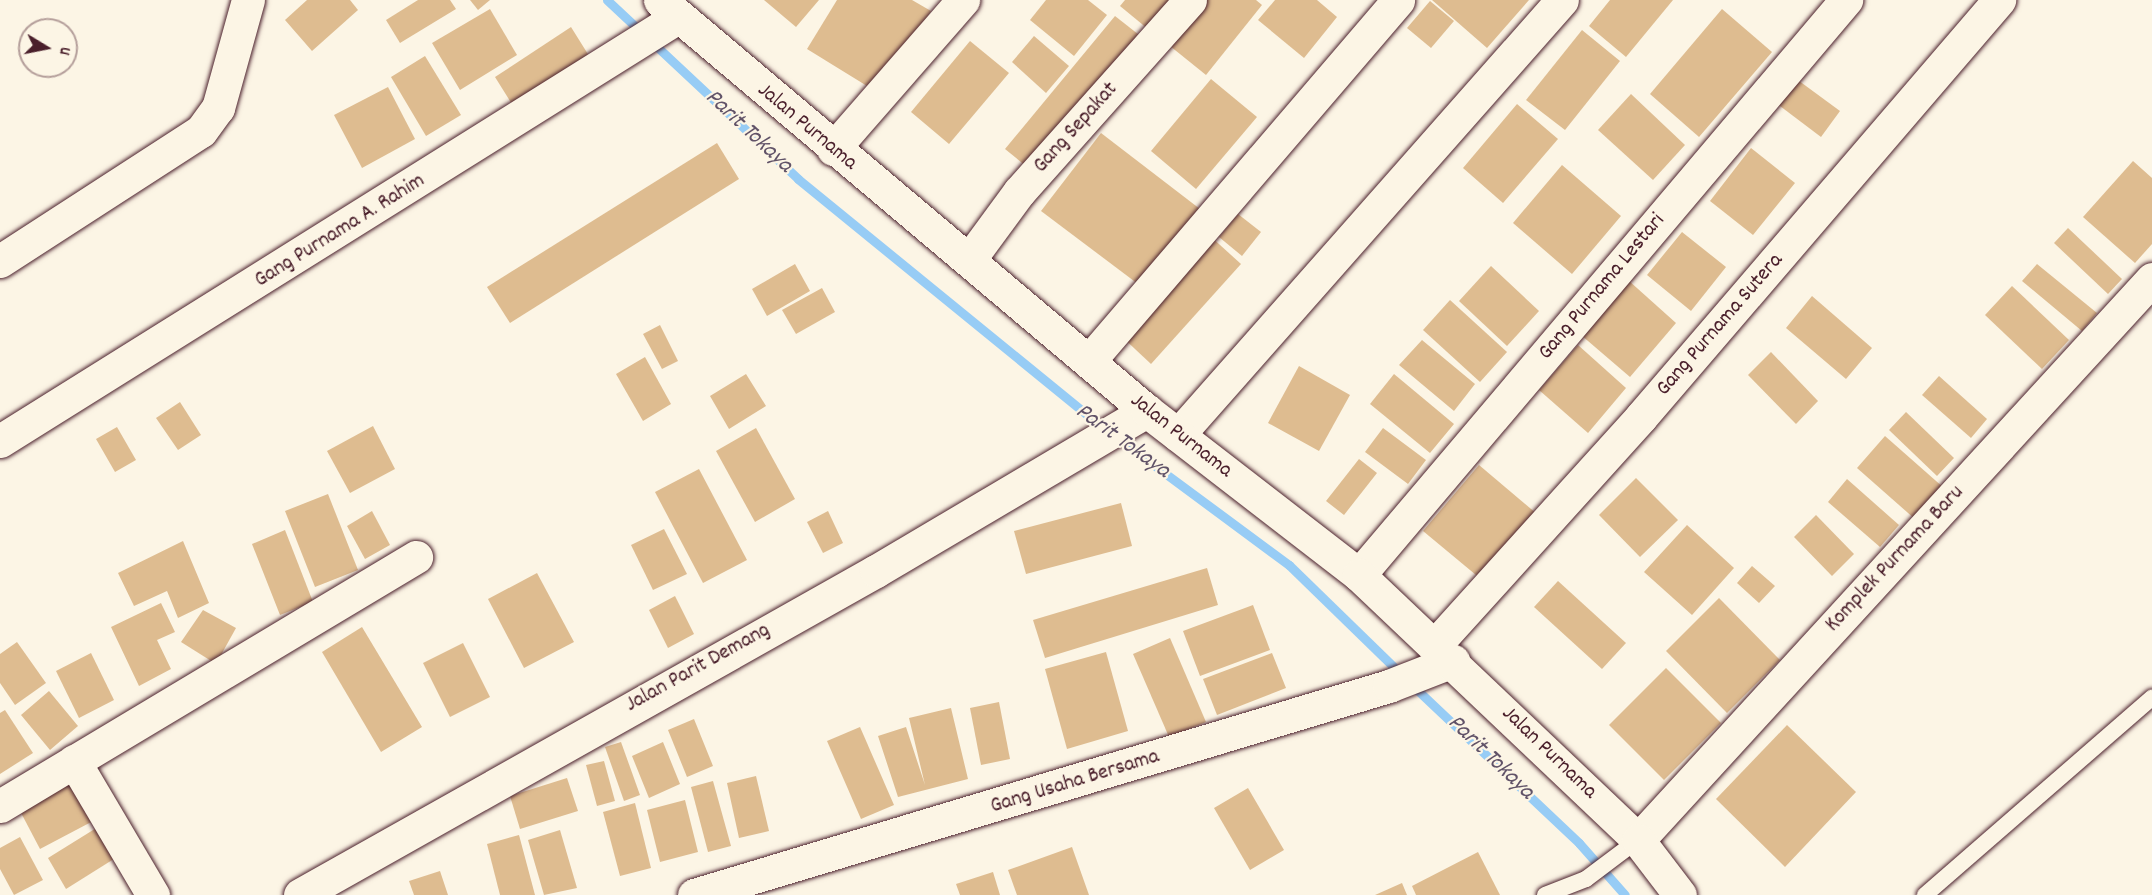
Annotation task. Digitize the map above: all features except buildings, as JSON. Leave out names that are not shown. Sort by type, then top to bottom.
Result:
[{"type":"street","points":[[0,261],[201,131],[221,99],[248,0]]},
{"type":"street","points":[[833,149],[963,0]]},
{"type":"street","name":"Gang Sepakat","points":[[969,260],[1019,192],[1190,0]]},
{"type":"street","points":[[1089,360],[1398,0]]},
{"type":"street","points":[[1178,435],[1562,0]]},
{"type":"street","name":"Gang Purnama Lestari","points":[[1359,575],[1846,0]]},
{"type":"street","name":"Gang Purnama Sutera","points":[[1438,659],[1641,417],[1998,0]]},
{"type":"street","name":"Jalan Purnama","points":[[667,10],[1089,360],[1139,416],[1178,435],[1359,575],[1438,659],[1627,850],[1680,895]]},
{"type":"street","name":"Gang Purnama A. Rahim","points":[[0,441],[631,47],[667,10]]},
{"type":"street","name":"Komplek Purnama Baru","points":[[1627,850],[2152,279]]},
{"type":"street","name":"Jalan Parit Demang","points":[[300,895],[1139,416]]},
{"type":"street","points":[[0,806],[416,557]]},
{"type":"street","name":"Gang Usaha Bersama","points":[[694,895],[1389,686],[1438,659]]},
{"type":"street","points":[[74,761],[153,895]]},
{"type":"lane","points":[[1924,895],[2152,698]]},
{"type":"lane","points":[[1545,895],[1586,879],[1627,850]]},
{"type":"waterway","name":"Parit Tokaya","points":[[607,0],[798,179],[1105,429]]},
{"type":"waterway","name":"Parit Tokaya","points":[[1116,437],[1289,565],[1402,675]]},
{"type":"waterway","name":"Parit Tokaya","points":[[1412,685],[1579,843],[1625,895]]}]
